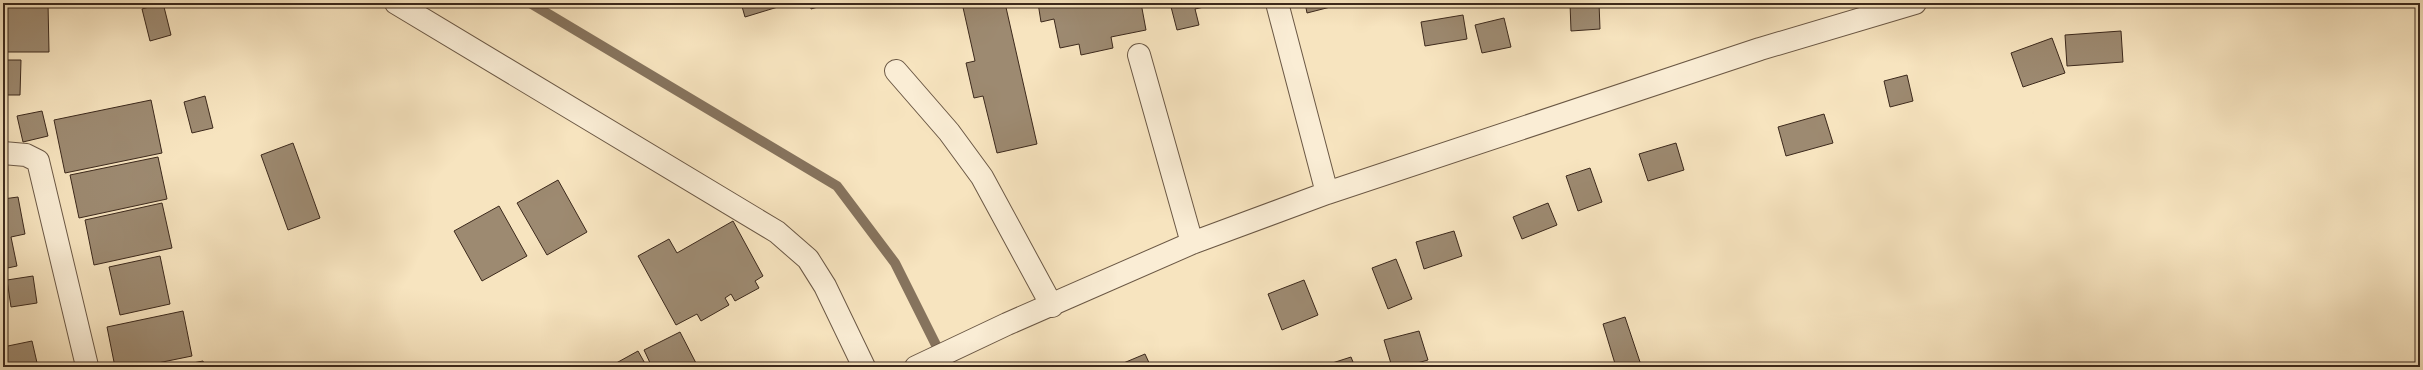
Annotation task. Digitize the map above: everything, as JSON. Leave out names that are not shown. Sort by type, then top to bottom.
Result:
[{"type":"street","points":[[396,3],[777,232],[808,259],[825,286],[864,367]]},
{"type":"street","points":[[1277,3],[1327,193]]},
{"type":"street","points":[[916,367],[1007,324],[1052,306],[1192,243],[1327,193],[1760,49],[1915,3]]},
{"type":"street","points":[[1139,55],[1192,243]]},
{"type":"street","points":[[896,71],[949,132],[982,177],[1052,306]]},
{"type":"street","points":[[3,153],[26,155],[38,161],[87,366]]},
{"type":"building","points":[[3,3],[48,3],[49,52],[3,52]]},
{"type":"building","points":[[163,3],[171,35],[150,41],[142,9]]},
{"type":"building","points":[[741,3],[791,3],[745,17]]},
{"type":"building","points":[[810,3],[831,3],[811,9]]},
{"type":"building","points":[[962,3],[1005,3],[1037,144],[997,153],[983,96],[974,98],[966,63],[975,61]]},
{"type":"building","points":[[1038,3],[1141,3],[1146,30],[1111,37],[1113,48],[1081,55],[1079,44],[1060,48],[1054,19],[1041,22]]},
{"type":"building","points":[[1170,3],[1222,3],[1195,9],[1199,25],[1177,30]]},
{"type":"building","points":[[1305,3],[1346,3],[1307,13]]},
{"type":"building","points":[[1570,3],[1599,3],[1600,29],[1571,31]]},
{"type":"building","points":[[1463,15],[1467,39],[1425,46],[1421,22]]},
{"type":"building","points":[[1504,18],[1511,47],[1482,53],[1475,25]]},
{"type":"building","points":[[2121,31],[2123,62],[2067,66],[2065,35]]},
{"type":"building","points":[[2052,38],[2065,73],[2023,87],[2011,53]]},
{"type":"building","points":[[3,60],[21,60],[20,95],[7,95],[7,130],[3,130]]},
{"type":"building","points":[[1907,75],[1913,101],[1890,107],[1884,81]]},
{"type":"building","points":[[205,96],[213,128],[192,133],[184,102]]},
{"type":"building","points":[[151,100],[162,153],[65,173],[54,120]]},
{"type":"building","points":[[42,111],[48,136],[23,142],[17,116]]},
{"type":"building","points":[[1824,114],[1833,143],[1786,156],[1778,127]]},
{"type":"building","points":[[293,143],[320,218],[288,230],[261,155]]},
{"type":"building","points":[[1676,143],[1684,170],[1648,181],[1639,154]]},
{"type":"building","points":[[158,157],[167,199],[79,218],[70,175]]},
{"type":"building","points":[[1590,168],[1602,202],[1578,211],[1566,176]]},
{"type":"building","points":[[558,180],[587,232],[547,255],[517,203]]},
{"type":"building","points":[[18,197],[25,234],[11,237],[17,266],[3,269],[3,199]]},
{"type":"building","points":[[162,203],[172,248],[94,265],[85,220]]},
{"type":"building","points":[[1548,203],[1557,225],[1522,239],[1513,217]]},
{"type":"building","points":[[499,206],[527,256],[482,281],[454,231]]},
{"type":"building","points":[[733,221],[763,276],[755,281],[759,288],[735,301],[731,294],[725,298],[729,305],[701,321],[697,314],[676,325],[638,256],[669,239],[677,253]]},
{"type":"building","points":[[1454,231],[1462,256],[1424,269],[1416,242]]},
{"type":"building","points":[[160,256],[170,304],[120,315],[109,267]]},
{"type":"building","points":[[1396,259],[1412,299],[1388,309],[1372,268]]},
{"type":"building","points":[[33,276],[37,303],[11,307],[7,280]]},
{"type":"building","points":[[1304,280],[1318,315],[1282,330],[1268,294]]},
{"type":"building","points":[[183,311],[192,356],[138,367],[115,367],[107,327]]},
{"type":"building","points":[[1625,317],[1641,365],[1616,367],[1603,324]]},
{"type":"building","points":[[1419,331],[1428,360],[1403,367],[1392,367],[1384,340]]},
{"type":"building","points":[[680,332],[698,367],[652,367],[644,350]]},
{"type":"building","points":[[32,341],[38,367],[3,367],[3,347]]},
{"type":"building","points":[[638,351],[647,367],[609,367]]},
{"type":"building","points":[[1145,354],[1151,367],[1114,367]]},
{"type":"building","points":[[1351,357],[1355,367],[1323,367],[1323,366]]},
{"type":"building","points":[[203,361],[205,367],[172,367]]},
{"type":"waterway","points":[[530,3],[837,186],[895,263],[947,367]]}]
